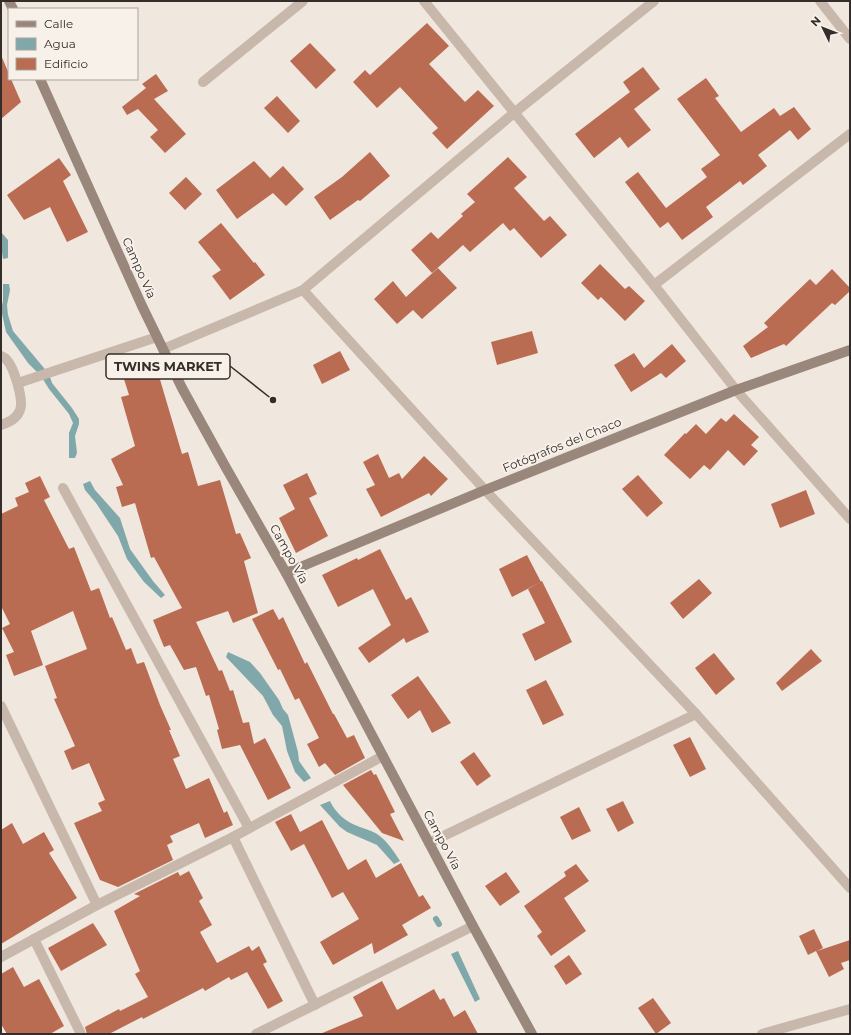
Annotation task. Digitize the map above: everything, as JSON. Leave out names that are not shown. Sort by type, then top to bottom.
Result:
[{"type":"street","points":[[203,82],[304,1]]},
{"type":"street","points":[[424,1],[654,285],[736,390],[850,519]]},
{"type":"street","points":[[163,349],[304,290],[514,113],[654,1]]},
{"type":"street","points":[[820,1],[850,39]]},
{"type":"street","name":"Campo Vía","points":[[40,80],[142,306],[182,388],[224,466],[286,573],[473,926],[532,1034]]},
{"type":"street","points":[[654,285],[850,134]]},
{"type":"street","points":[[304,290],[485,490],[696,714],[849,885]]},
{"type":"street","points":[[18,382],[157,337]]},
{"type":"street","name":"Fotógrafos del Chaco","points":[[286,573],[485,490],[736,390],[850,350]]},
{"type":"street","points":[[1,356],[7,360],[18,382],[21,406],[15,419],[1,425]]},
{"type":"street","points":[[63,488],[249,828]]},
{"type":"street","points":[[1,706],[97,906]]},
{"type":"street","points":[[429,842],[696,714]]},
{"type":"street","points":[[1,957],[233,837],[383,756]]},
{"type":"street","points":[[233,837],[315,1005]]},
{"type":"street","points":[[256,1034],[268,1031],[315,1005],[473,926]]},
{"type":"street","points":[[34,940],[81,1034]]},
{"type":"street","points":[[762,1034],[850,1009]]},
{"type":"water","points":[[1,232],[8,240],[8,258],[3,259],[1,245]]},
{"type":"water","points":[[3,284],[9,284],[10,290],[7,305],[8,315],[13,331],[49,374],[52,383],[79,419],[75,436],[77,453],[75,458],[69,458],[69,433],[73,423],[69,414],[49,389],[41,376],[28,363],[6,332],[1,309],[3,301]]},
{"type":"water","points":[[90,481],[95,490],[120,518],[130,549],[165,595],[161,598],[144,582],[127,559],[118,536],[96,503],[85,490],[83,484]]},
{"type":"water","points":[[228,652],[250,662],[260,673],[279,700],[283,709],[288,715],[299,761],[311,778],[304,782],[295,772],[287,751],[282,726],[273,715],[263,696],[226,657]]},
{"type":"water","points":[[330,801],[338,814],[346,820],[380,836],[390,846],[400,861],[394,864],[377,845],[347,832],[340,827],[320,805]]},
{"type":"water","points":[[458,951],[480,999],[475,1002],[451,954]]},
{"type":"building","points":[[427,23],[449,46],[429,64],[465,102],[478,90],[494,106],[447,149],[432,133],[438,128],[400,87],[377,108],[353,82],[365,70],[370,75]]},
{"type":"building","points":[[310,43],[336,70],[316,89],[290,61]]},
{"type":"building","points":[[1,55],[8,72],[8,80],[11,80],[21,102],[1,119]]},
{"type":"building","points":[[643,67],[660,89],[634,109],[651,130],[628,148],[620,137],[594,158],[575,134],[630,92],[623,82]]},
{"type":"building","points":[[156,74],[168,91],[154,99],[186,134],[165,153],[150,137],[158,130],[138,109],[127,115],[122,107],[146,88],[142,84]]},
{"type":"building","points":[[706,78],[719,96],[715,98],[741,132],[774,108],[780,116],[794,107],[811,129],[798,140],[790,130],[758,155],[767,166],[743,185],[740,181],[706,207],[713,217],[682,240],[668,222],[660,228],[625,182],[638,172],[666,208],[707,177],[701,169],[720,155],[677,99]]},
{"type":"building","points":[[277,96],[300,121],[288,133],[264,108]]},
{"type":"building","points":[[370,152],[390,176],[360,201],[358,200],[330,220],[314,197],[342,177]]},
{"type":"building","points":[[508,157],[527,177],[514,188],[544,221],[550,216],[567,235],[541,258],[514,228],[510,231],[503,223],[470,252],[463,245],[432,273],[411,250],[431,232],[438,239],[463,216],[461,214],[475,202],[467,194]]},
{"type":"building","points":[[59,158],[71,175],[63,181],[88,232],[67,242],[50,207],[24,220],[7,195]]},
{"type":"building","points":[[254,161],[270,178],[283,166],[304,189],[286,206],[273,193],[237,219],[216,190]]},
{"type":"building","points":[[186,177],[202,194],[185,210],[169,193]]},
{"type":"building","points":[[221,223],[265,275],[230,300],[212,276],[221,270],[198,242]]},
{"type":"building","points":[[600,264],[625,289],[629,286],[645,301],[625,321],[601,297],[598,300],[581,283]]},
{"type":"building","points":[[438,268],[457,288],[422,319],[413,310],[397,324],[374,299],[393,281],[406,297]]},
{"type":"building","points":[[832,269],[850,288],[850,291],[835,305],[832,303],[786,346],[784,344],[751,358],[743,346],[768,327],[764,323],[810,279],[816,285]]},
{"type":"building","points":[[532,331],[538,353],[497,365],[491,342]]},
{"type":"building","points":[[672,344],[686,361],[666,378],[661,373],[631,392],[614,365],[634,353],[644,368]]},
{"type":"building","points":[[340,351],[350,370],[322,384],[313,365]]},
{"type":"building","points":[[156,366],[182,454],[188,452],[198,486],[220,480],[236,534],[240,533],[251,558],[244,561],[258,613],[233,623],[228,611],[196,622],[219,671],[222,670],[230,691],[233,690],[243,723],[249,722],[254,744],[265,738],[291,788],[268,800],[240,745],[222,749],[217,730],[219,729],[209,695],[206,696],[196,667],[184,670],[170,645],[164,647],[153,620],[182,608],[154,557],[151,558],[135,503],[122,507],[116,487],[123,485],[111,459],[135,446],[121,397],[129,395],[123,376]]},
{"type":"building","points":[[734,414],[759,437],[751,445],[758,451],[744,466],[728,450],[710,470],[704,465],[690,479],[664,455],[696,424],[706,434],[721,418],[726,422]]},
{"type":"building","points":[[378,454],[389,478],[399,473],[402,479],[424,456],[448,479],[431,496],[429,493],[381,517],[366,489],[375,485],[363,462]]},
{"type":"building","points":[[307,473],[317,494],[309,498],[328,536],[296,553],[279,518],[295,509],[283,485]]},
{"type":"building","points":[[638,475],[663,503],[647,517],[622,489]]},
{"type":"building","points":[[40,476],[50,497],[44,500],[69,549],[74,547],[91,591],[99,588],[110,618],[112,617],[126,650],[131,648],[137,664],[144,662],[180,756],[173,759],[186,789],[209,778],[224,813],[227,811],[233,825],[205,838],[199,823],[170,836],[173,842],[167,845],[173,860],[118,887],[100,880],[74,823],[102,811],[98,803],[105,800],[89,763],[72,770],[64,751],[75,746],[54,699],[57,698],[45,666],[87,649],[73,611],[31,631],[43,665],[14,676],[6,655],[14,652],[2,628],[10,624],[1,606],[1,514],[18,506],[15,498],[29,492],[25,483]]},
{"type":"building","points":[[806,490],[815,514],[780,528],[771,504]]},
{"type":"building","points":[[380,549],[406,600],[411,597],[429,632],[406,643],[404,638],[369,663],[358,648],[391,625],[373,589],[338,607],[322,575]]},
{"type":"building","points":[[527,555],[541,582],[512,597],[499,569]]},
{"type":"building","points":[[699,579],[712,593],[683,619],[670,603]]},
{"type":"building","points":[[542,581],[572,642],[535,661],[522,634],[545,623],[528,589]]},
{"type":"building","points":[[273,609],[279,620],[283,617],[305,664],[307,662],[333,714],[347,738],[354,735],[365,758],[335,775],[325,763],[319,767],[307,744],[319,738],[299,698],[295,700],[280,669],[278,670],[252,619]]},
{"type":"building","points":[[811,649],[822,661],[782,691],[776,683]]},
{"type":"building","points":[[714,653],[735,679],[716,695],[695,668]]},
{"type":"building","points":[[418,676],[451,723],[432,733],[420,710],[408,719],[391,695]]},
{"type":"building","points":[[546,680],[564,715],[543,725],[526,690]]},
{"type":"building","points":[[690,737],[706,769],[690,777],[673,745]]},
{"type":"building","points":[[474,752],[491,776],[477,786],[460,762]]},
{"type":"building","points":[[371,770],[374,775],[376,774],[395,812],[390,814],[404,841],[382,833],[343,785]]},
{"type":"building","points":[[623,801],[634,823],[618,832],[606,809]]},
{"type":"building","points":[[579,807],[591,831],[572,840],[560,817]]},
{"type":"building","points":[[291,814],[300,832],[322,820],[348,870],[366,859],[376,878],[401,863],[419,897],[423,895],[431,908],[402,925],[408,935],[374,954],[372,943],[333,965],[320,942],[359,919],[343,892],[332,898],[304,844],[291,851],[275,822]]},
{"type":"building","points":[[12,823],[23,844],[44,832],[54,850],[49,853],[77,898],[1,944],[1,830]]},
{"type":"building","points":[[576,864],[589,881],[564,898],[586,931],[551,956],[537,936],[542,932],[524,906],[566,876],[564,872]]},
{"type":"building","points":[[189,871],[203,898],[199,901],[212,925],[200,932],[217,963],[249,946],[252,951],[259,946],[267,962],[263,964],[283,1001],[268,1009],[247,972],[231,980],[229,977],[205,991],[203,988],[143,1019],[142,1017],[109,1034],[87,1034],[85,1027],[119,1009],[120,1011],[148,997],[135,974],[140,971],[114,911],[140,896],[134,894],[178,872],[180,876]]},
{"type":"building","points":[[506,872],[520,892],[500,906],[485,886]]},
{"type":"building","points":[[93,923],[107,945],[61,971],[48,948]]},
{"type":"building","points":[[814,929],[823,948],[817,951],[850,940],[850,960],[841,963],[844,969],[829,977],[816,951],[808,955],[799,936]]},
{"type":"building","points":[[569,955],[582,974],[566,985],[554,966]]},
{"type":"building","points":[[13,967],[24,987],[39,979],[64,1026],[50,1034],[7,1034],[1,1024],[1,974]]},
{"type":"building","points":[[382,981],[397,1010],[434,989],[440,1000],[444,998],[454,1017],[465,1010],[478,1034],[320,1034],[363,1016],[353,997]]},
{"type":"building","points":[[653,998],[671,1023],[656,1034],[638,1008]]},
{"type":"waterway","points":[[436,919],[439,924]]},
{"type":"place","name":"TWINS MARKET","points":[[273,400]]}]
